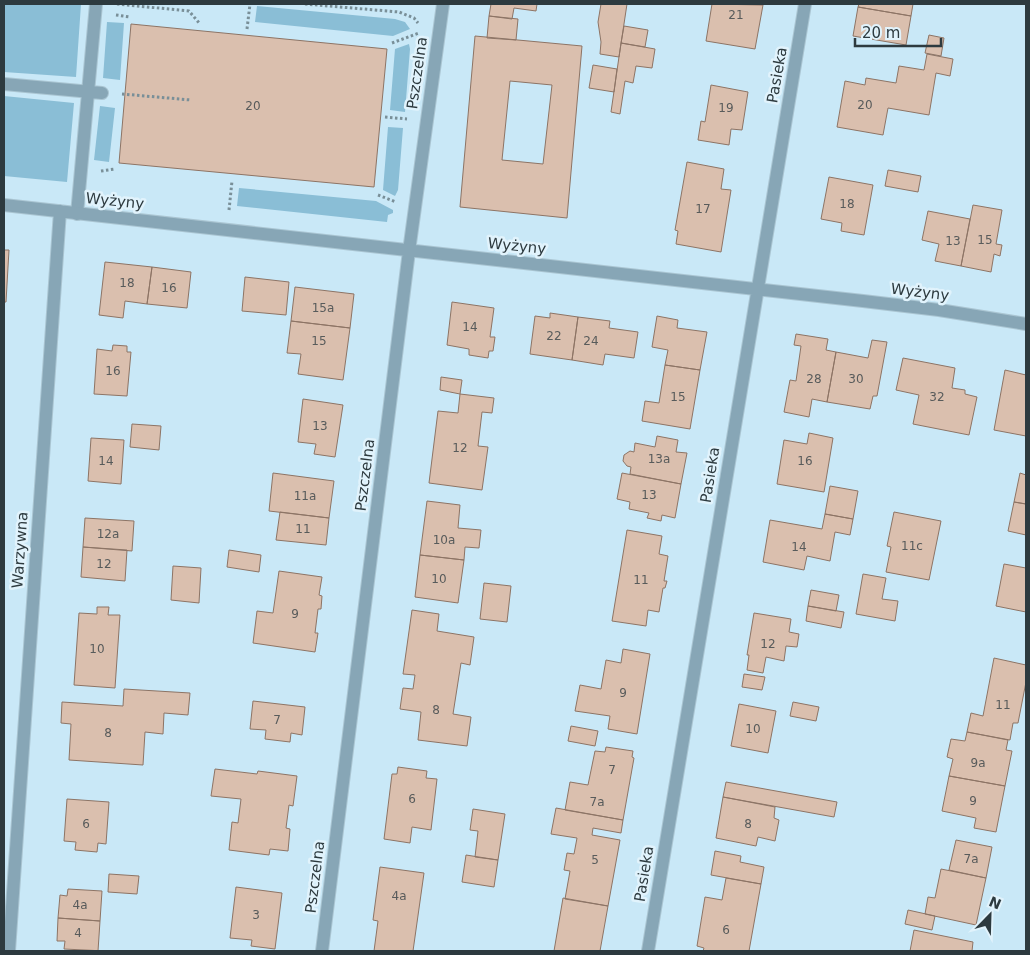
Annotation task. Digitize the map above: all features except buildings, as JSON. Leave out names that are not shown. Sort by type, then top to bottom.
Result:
[{"type":"street","points":[[77,214],[96,4]]},
{"type":"street","name":"Pszczelna","points":[[322,951],[409,251],[443,4]]},
{"type":"street","name":"Pasieka","points":[[648,951],[805,4]]},
{"type":"street","points":[[4,84],[102,92]]},
{"type":"street","name":"Wyżyny","points":[[4,205],[939,310],[1026,324]]},
{"type":"street","name":"Warzywna","points":[[9,951],[60,211]]},
{"type":"path","points":[[112,4],[189,11],[200,24]]},
{"type":"path","points":[[247,29],[250,4]]},
{"type":"path","points":[[305,4],[404,14],[417,21],[419,38]]},
{"type":"path","points":[[107,14],[130,17]]},
{"type":"path","points":[[392,43],[419,33]]},
{"type":"path","points":[[125,94],[191,100]]},
{"type":"path","points":[[385,117],[405,119]]},
{"type":"path","points":[[229,205],[232,181]]},
{"type":"path","points":[[378,195],[395,202]]},
{"type":"path","points":[[229,211],[238,212]]},
{"type":"shaded area","points":[[4,4],[81,4],[76,77],[4,72]]},
{"type":"shaded area","points":[[257,6],[395,19],[405,22],[410,29],[393,36],[255,22]]},
{"type":"shaded area","points":[[107,22],[124,23],[120,80],[103,78]]},
{"type":"shaded area","points":[[409,44],[405,112],[390,110],[395,49]]},
{"type":"shaded area","points":[[4,96],[74,103],[67,182],[4,176]]},
{"type":"shaded area","points":[[100,106],[115,108],[109,162],[94,160]]},
{"type":"shaded area","points":[[388,127],[403,128],[398,190],[395,196],[383,190]]},
{"type":"shaded area","points":[[239,188],[376,201],[393,210],[393,213],[388,215],[387,222],[237,206]]}]
